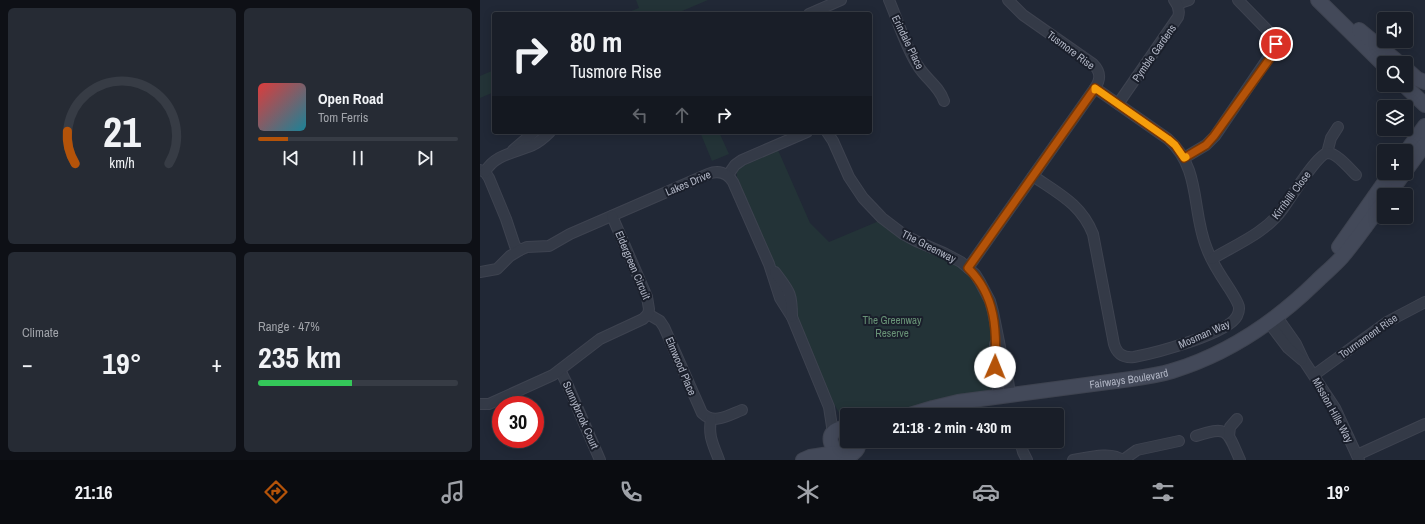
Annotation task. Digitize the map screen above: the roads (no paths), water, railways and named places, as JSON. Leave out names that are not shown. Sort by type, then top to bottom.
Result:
[{"type":"street","points":[[814,12],[841,0]]},
{"type":"street","name":"Erindale Place","points":[[889,0],[918,66],[940,91],[944,101]]},
{"type":"street","name":"Tusmore Rise","points":[[968,268],[1095,88],[1099,82],[1100,76],[1093,64],[1027,18],[1008,0]]},
{"type":"street","points":[[1176,2],[1189,0]]},
{"type":"street","points":[[1184,158],[1206,145],[1214,136],[1273,54],[1276,40],[1272,34],[1238,0]]},
{"type":"street","name":"Pymble Gardens","points":[[1118,104],[1176,21],[1179,14],[1176,2]]},
{"type":"street","points":[[1322,5],[1358,30],[1390,56]]},
{"type":"street","points":[[1322,5],[1377,59]]},
{"type":"street","points":[[1413,75],[1417,79],[1425,82]]},
{"type":"street","name":"Mosman Way","points":[[1034,176],[1078,208],[1090,226],[1093,234],[1114,344],[1119,354],[1122,356],[1134,357],[1174,347],[1202,337],[1233,322],[1239,313],[1238,304],[1204,242],[1192,179],[1184,158],[1175,145],[1168,139],[1095,88]]},
{"type":"street","points":[[1411,92],[1425,105]]},
{"type":"street","points":[[1412,144],[1425,126]]},
{"type":"street","name":"Kirribilli Close","points":[[1212,259],[1272,221],[1318,160],[1327,153],[1331,138],[1338,127]]},
{"type":"street","points":[[508,153],[532,134]]},
{"type":"street","points":[[518,246],[489,178],[482,171],[494,160],[508,153],[539,142],[548,134]]},
{"type":"street","points":[[728,175],[735,165],[742,160],[802,134]]},
{"type":"street","name":"The Greenway","points":[[828,134],[849,177],[863,198],[882,218],[903,234],[944,253],[975,274],[986,292],[993,312],[995,326],[995,367],[1005,396]]},
{"type":"street","points":[[1413,160],[1425,144]]},
{"type":"street","points":[[1327,153],[1336,155],[1356,174]]},
{"type":"street","name":"Lakes Drive","points":[[480,272],[497,269],[518,246],[549,246],[612,216],[713,172],[720,172],[728,175],[733,182],[769,264],[790,293],[792,298],[792,317],[829,407],[840,429]]},
{"type":"street","name":"Fairways Boulevard","points":[[934,408],[958,402],[1131,379],[1173,371],[1198,362],[1230,347],[1273,320],[1297,300],[1341,258],[1368,215],[1387,180]]},
{"type":"street","name":"Fairways Boulevard","points":[[1368,215],[1377,207]]},
{"type":"street","name":"Eldergreen Circuit","points":[[480,404],[489,404],[547,379],[600,339],[640,321],[648,314],[649,306],[647,297],[612,216]]},
{"type":"street","name":"Tournament Rise","points":[[1314,375],[1386,322],[1425,302]]},
{"type":"street","name":"Elmwood Place","points":[[648,314],[660,321],[664,327],[699,409],[705,416],[711,419]]},
{"type":"street","name":"Mission Hills Way","points":[[1273,320],[1288,348],[1304,362],[1314,375],[1341,420],[1358,458]]},
{"type":"street","name":"Sunnybrook Court","points":[[560,370],[572,393],[600,460]]},
{"type":"street","points":[[719,460],[710,437],[709,430],[711,419],[719,419],[742,410]]},
{"type":"street","points":[[1229,436],[1230,427],[1237,419]]},
{"type":"street","points":[[1358,458],[1425,424]]},
{"type":"street","points":[[1196,436],[1217,430],[1224,432],[1229,436],[1240,460]]},
{"type":"street","points":[[1073,460],[1108,455],[1118,457],[1122,460],[1137,450],[1179,441]]},
{"type":"street","points":[[806,459],[840,448]]},
{"type":"street","points":[[1022,448],[1027,460]]},
{"type":"park label","name":"The Greenway Reserve","points":[[892,326]]}]
